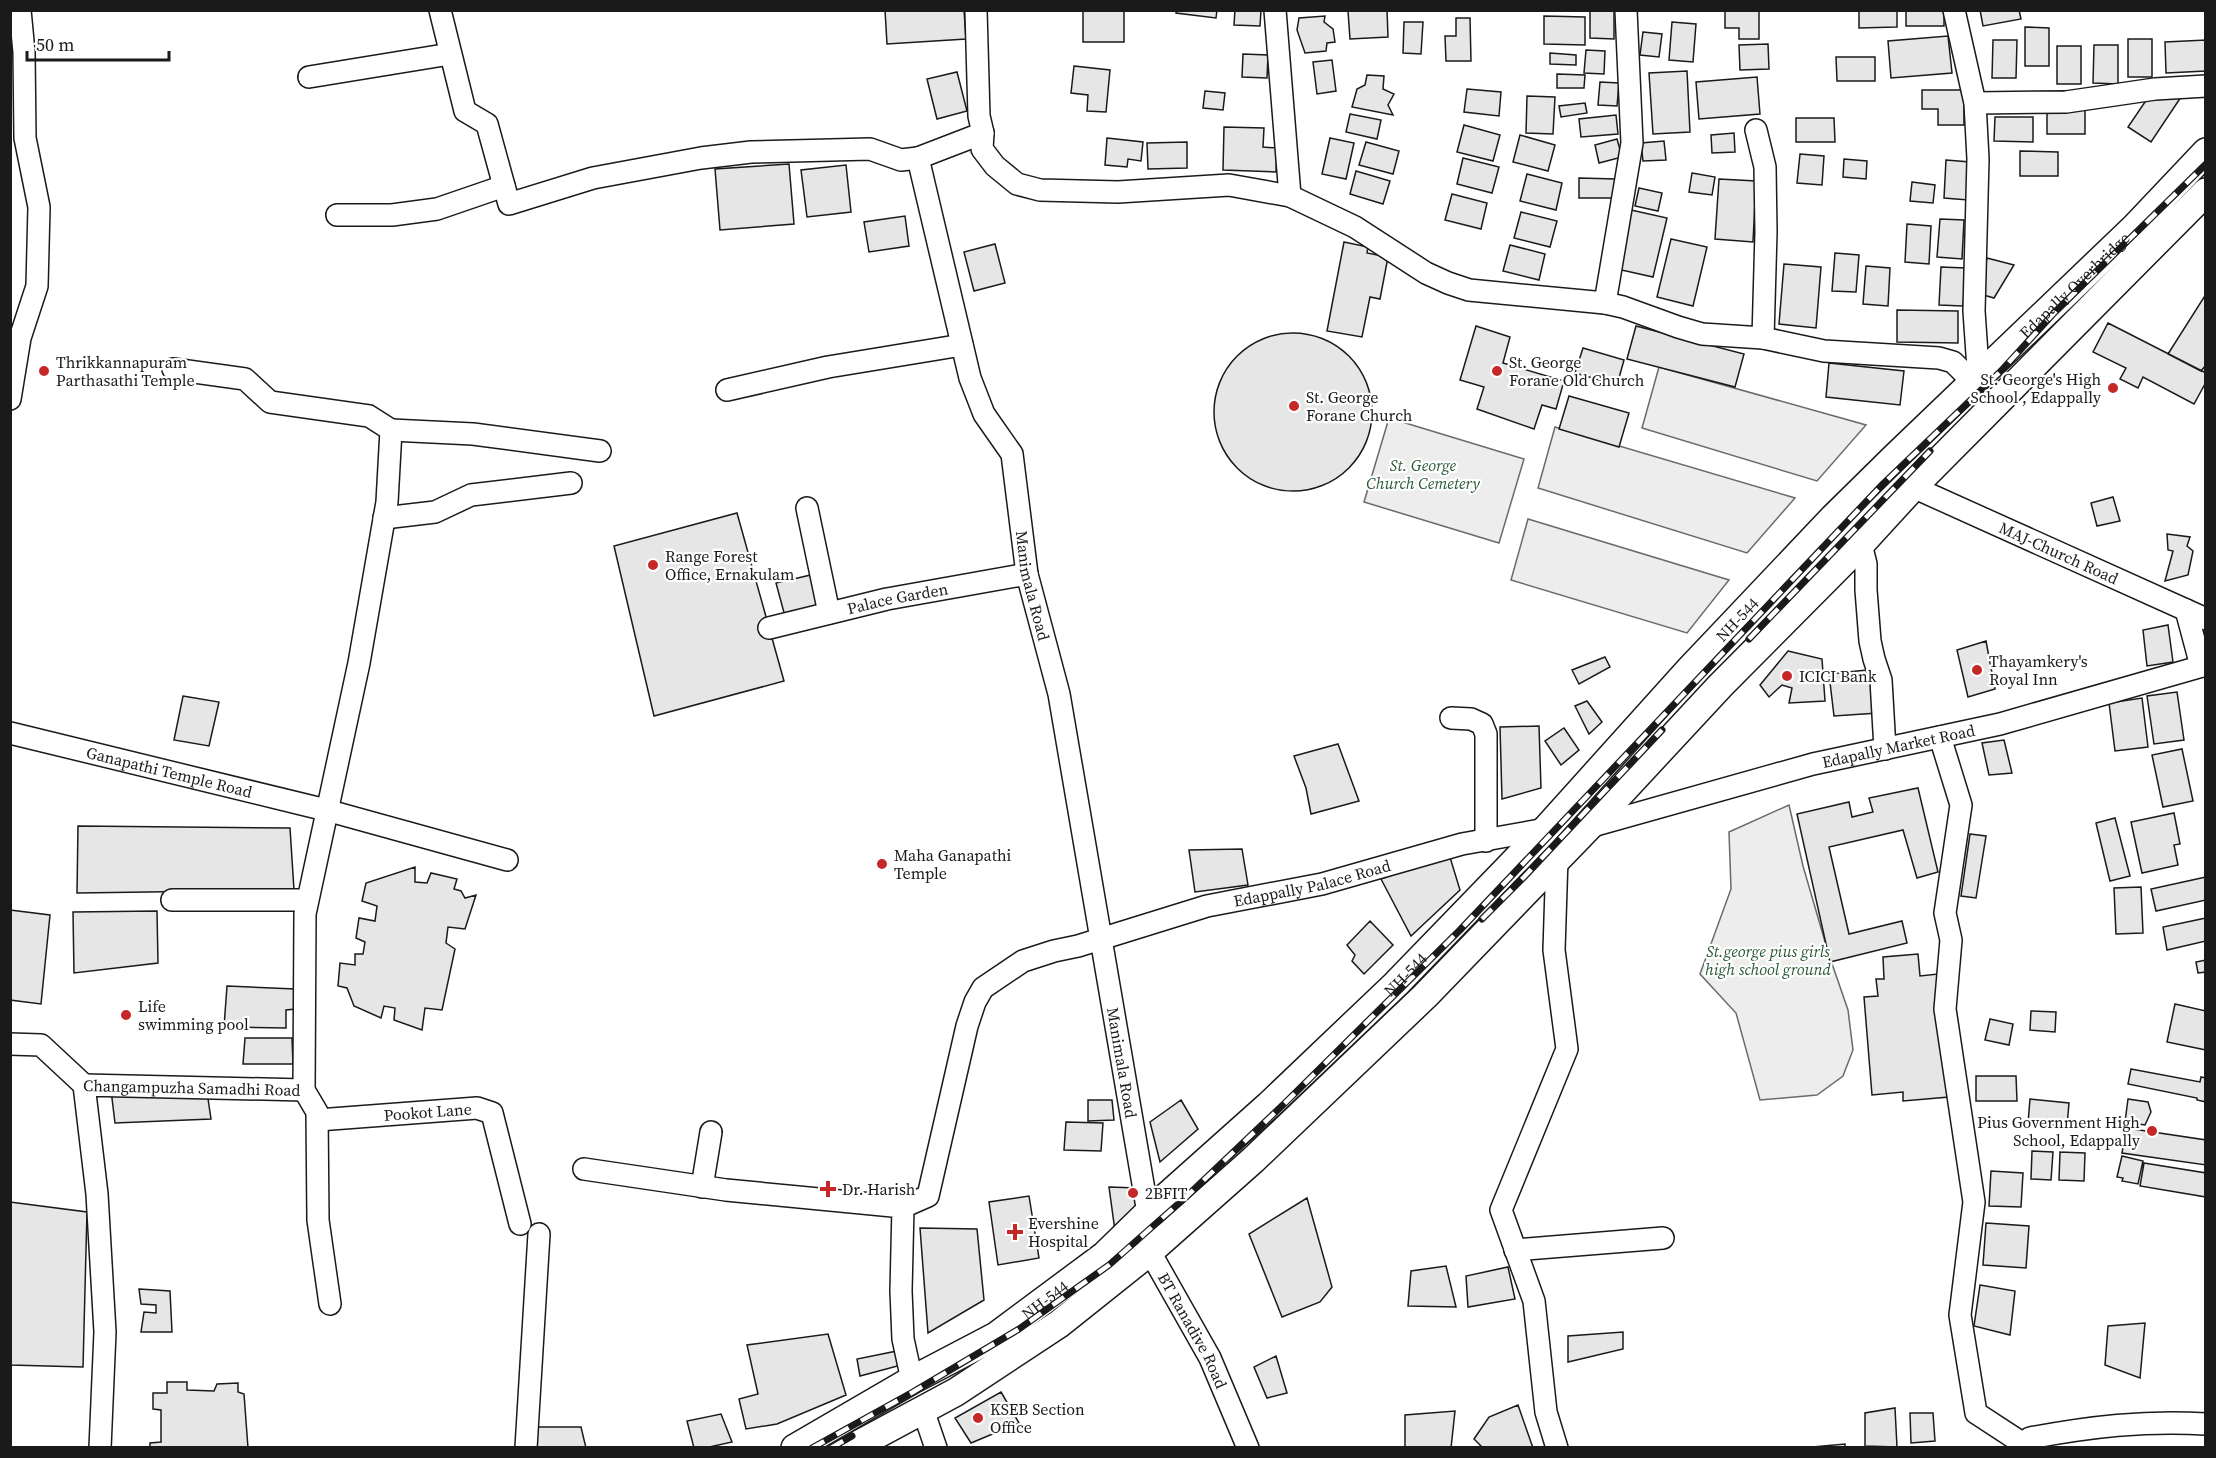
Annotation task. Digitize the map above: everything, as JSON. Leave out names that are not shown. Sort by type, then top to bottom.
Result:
[{"type":"main road","points":[[1941,414],[1949,399],[2115,231],[2184,166],[2205,138]]},
{"type":"main road","name":"Edapally Overbridge","points":[[1941,414],[2135,227],[2205,152]]},
{"type":"main road","name":"Edapally Overbridge","points":[[1959,440],[1998,388],[2205,178]]},
{"type":"main road","points":[[1959,440],[2205,192]]},
{"type":"main road","name":"NH-544","points":[[795,1448],[912,1380],[996,1336],[1105,1255],[1148,1213],[1269,1105],[1396,984],[1546,829],[1689,670],[1789,565],[1896,456],[1941,414]]},
{"type":"main road","name":"NH-544","points":[[852,1448],[930,1431],[956,1392],[1059,1324],[1150,1252],[1253,1160],[1425,996],[1596,820],[1720,686],[1857,548],[1959,440]]},
{"type":"main road","points":[[1789,565],[1816,589]]},
{"type":"main road","points":[[1576,796],[1596,820]]},
{"type":"street","points":[[10,399],[15,337],[37,286],[39,207],[18,138],[24,52],[20,10]]},
{"type":"street","points":[[440,10],[465,111],[487,124],[509,204],[592,178],[701,158],[751,152],[870,149],[901,160],[918,158],[983,133]]},
{"type":"street","points":[[976,10],[982,149],[994,166],[1017,184],[1040,190],[1118,192],[1229,185],[1290,196],[1355,227],[1426,273],[1469,290],[1605,303],[1623,306],[1702,334],[1763,339],[1824,351],[1939,358],[1953,362],[1974,373],[1978,159],[1975,103],[1954,10]]},
{"type":"street","points":[[1275,10],[1290,196]]},
{"type":"street","points":[[1605,303],[1632,143],[1626,10]]},
{"type":"street","points":[[309,77],[450,54]]},
{"type":"street","points":[[1975,103],[2066,102],[2155,88],[2205,86]]},
{"type":"street","points":[[1756,130],[1765,166],[1763,339]]},
{"type":"street","name":"Manimala Road","points":[[918,158],[970,378],[984,414],[1012,454],[1027,574],[1059,694],[1148,1213]]},
{"type":"street","points":[[337,215],[392,215],[437,209],[504,186]]},
{"type":"street","points":[[727,390],[828,367],[962,345]]},
{"type":"street","points":[[173,369],[245,379],[270,402],[369,416],[391,430],[473,434],[600,451]]},
{"type":"street","name":"Changampuzha Samadhi Road","points":[[100,1448],[105,1332],[97,1194],[84,1085],[304,1090],[305,914],[359,663],[387,502],[391,430]]},
{"type":"street","points":[[384,518],[435,512],[471,495],[571,483]]},
{"type":"street","name":"MAJ-Church Road","points":[[1913,487],[2205,619]]},
{"type":"street","points":[[807,508],[829,613]]},
{"type":"street","points":[[1857,548],[1861,544],[1866,564],[1870,641],[1881,680],[1885,749]]},
{"type":"street","name":"Palace Garden","points":[[769,628],[887,599],[1027,574]]},
{"type":"street","points":[[2186,610],[2204,665]]},
{"type":"street","name":"Edapally Market Road","points":[[1596,820],[1813,765],[2000,724],[2204,665]]},
{"type":"street","points":[[1451,718],[1471,719],[1482,724],[1486,734],[1486,841]]},
{"type":"street","name":"Ganapathi Temple Road","points":[[10,733],[326,810]]},
{"type":"street","points":[[1940,737],[1961,805],[1945,913],[1951,939],[1945,1009],[1974,1202],[1960,1314],[1976,1413],[2028,1447],[2030,1438],[2089,1427],[2166,1421],[2205,1424]]},
{"type":"street","points":[[326,810],[507,860]]},
{"type":"street","name":"Edappally Palace Road","points":[[903,1207],[928,1196],[967,1026],[975,1002],[983,988],[1023,962],[1207,906],[1322,884],[1462,844],[1546,829]]},
{"type":"street","points":[[1557,858],[1554,950],[1568,1049],[1501,1210],[1534,1301],[1546,1412],[1557,1448]]},
{"type":"street","points":[[172,900],[307,900]]},
{"type":"street","points":[[10,1044],[41,1045],[84,1085]]},
{"type":"street","points":[[304,1090],[317,1112],[318,1120],[318,1220],[330,1304]]},
{"type":"street","name":"Pookot Lane","points":[[318,1120],[477,1108],[492,1113],[529,1229],[526,1448]]},
{"type":"street","points":[[702,1187],[711,1132]]},
{"type":"street","points":[[584,1169],[702,1187],[903,1207],[901,1292],[903,1339],[912,1380]]},
{"type":"street","name":"BT Ranadive Road","points":[[1148,1213],[1150,1252],[1210,1358],[1248,1448]]},
{"type":"street","points":[[1515,1250],[1663,1238]]},
{"type":"shaded area","points":[[1659,367],[1866,425],[1817,481],[1642,428]]},
{"type":"shaded area","name":"St. George Church Cemetery","points":[[1389,418],[1524,459],[1499,543],[1364,502]]},
{"type":"shaded area","points":[[1555,427],[1795,498],[1747,553],[1538,488]]},
{"type":"shaded area","points":[[1528,519],[1729,580],[1687,633],[1511,580]]},
{"type":"shaded area","name":"St.george pius girls high school ground","points":[[1789,805],[1803,866],[1848,1010],[1853,1050],[1843,1076],[1817,1095],[1760,1100],[1736,1013],[1700,974],[1731,889],[1729,832]]},
{"type":"building","points":[[885,10],[964,10],[966,39],[887,44]]},
{"type":"building","points":[[1083,10],[1124,11],[1124,42],[1083,42]]},
{"type":"building","points":[[1177,10],[1217,10],[1216,18],[1176,13]]},
{"type":"building","points":[[1235,10],[1261,10],[1260,26],[1234,25]]},
{"type":"building","points":[[1387,10],[1388,37],[1350,39],[1348,11]]},
{"type":"building","points":[[1590,10],[1614,10],[1614,39],[1590,38]]},
{"type":"building","points":[[1725,10],[1759,10],[1759,39],[1739,39],[1739,28],[1725,28]]},
{"type":"building","points":[[1859,10],[1897,10],[1897,27],[1859,28]]},
{"type":"building","points":[[1906,10],[1944,10],[1944,26],[1906,26]]},
{"type":"building","points":[[1980,10],[2019,10],[2021,19],[1983,26]]},
{"type":"building","points":[[1325,16],[1324,22],[1333,29],[1335,42],[1327,43],[1326,51],[1305,53],[1297,30],[1299,18]]},
{"type":"building","points":[[1544,16],[1585,17],[1585,45],[1544,44]]},
{"type":"building","points":[[1456,18],[1470,18],[1471,61],[1446,61],[1445,36],[1456,36]]},
{"type":"building","points":[[1404,22],[1423,22],[1421,54],[1403,53]]},
{"type":"building","points":[[1672,22],[1696,24],[1693,62],[1669,60]]},
{"type":"building","points":[[2025,27],[2049,28],[2049,66],[2025,66]]},
{"type":"building","points":[[1643,32],[1662,34],[1659,57],[1640,55]]},
{"type":"building","points":[[1948,36],[1952,73],[1891,78],[1888,41]]},
{"type":"building","points":[[2128,39],[2152,39],[2152,77],[2128,77]]},
{"type":"building","points":[[1993,40],[2017,40],[2016,78],[1992,78]]},
{"type":"building","points":[[2206,40],[2206,71],[2166,73],[2165,42]]},
{"type":"building","points":[[1768,44],[1769,69],[1740,70],[1739,45]]},
{"type":"building","points":[[2094,45],[2118,45],[2118,84],[2093,83]]},
{"type":"building","points":[[2057,46],[2081,46],[2081,84],[2057,84]]},
{"type":"building","points":[[1586,50],[1605,51],[1604,74],[1584,73]]},
{"type":"building","points":[[1550,53],[1576,55],[1576,65],[1550,64]]},
{"type":"building","points":[[1243,54],[1268,55],[1267,78],[1242,77]]},
{"type":"building","points":[[1836,57],[1875,57],[1875,81],[1837,81]]},
{"type":"building","points":[[1332,60],[1336,91],[1317,94],[1313,62]]},
{"type":"building","points":[[1074,66],[1110,70],[1106,112],[1087,111],[1088,95],[1071,93]]},
{"type":"building","points":[[1687,71],[1690,132],[1653,134],[1649,73]]},
{"type":"building","points":[[957,72],[967,111],[937,119],[927,79]]},
{"type":"building","points":[[1557,74],[1585,75],[1584,88],[1557,88]]},
{"type":"building","points":[[1367,75],[1384,76],[1383,89],[1394,94],[1388,105],[1393,115],[1352,107],[1357,89],[1365,85]]},
{"type":"building","points":[[1757,77],[1760,114],[1699,119],[1696,82]]},
{"type":"building","points":[[1600,82],[1619,83],[1617,106],[1598,105]]},
{"type":"building","points":[[1467,89],[1501,92],[1499,116],[1464,112]]},
{"type":"building","points":[[1922,90],[1964,90],[1964,125],[1938,125],[1938,109],[1922,109]]},
{"type":"building","points":[[1205,91],[1225,93],[1223,110],[1203,108]]},
{"type":"building","points":[[1527,96],[1555,97],[1553,134],[1526,133]]},
{"type":"building","points":[[2181,97],[2151,142],[2128,127],[2147,99]]},
{"type":"building","points":[[1585,103],[1587,113],[1561,117],[1559,106]]},
{"type":"building","points":[[2047,110],[2085,110],[2085,134],[2047,134]]},
{"type":"building","points":[[1350,114],[1381,120],[1377,139],[1346,132]]},
{"type":"building","points":[[1616,115],[1618,134],[1581,137],[1579,119]]},
{"type":"building","points":[[1995,117],[2033,117],[2033,142],[1994,141]]},
{"type":"building","points":[[1796,118],[1834,118],[1835,142],[1796,142]]},
{"type":"building","points":[[1464,125],[1500,135],[1493,161],[1457,152]]},
{"type":"building","points":[[1224,127],[1264,128],[1263,147],[1277,148],[1276,172],[1223,170]]},
{"type":"building","points":[[1734,133],[1735,152],[1712,153],[1711,135]]},
{"type":"building","points":[[1520,135],[1555,145],[1548,171],[1513,162]]},
{"type":"building","points":[[1107,138],[1143,142],[1141,161],[1128,159],[1127,167],[1105,165]]},
{"type":"building","points":[[1330,138],[1354,143],[1346,179],[1322,174]]},
{"type":"building","points":[[1617,139],[1622,157],[1599,163],[1595,145]]},
{"type":"building","points":[[1664,141],[1666,160],[1643,161],[1641,143]]},
{"type":"building","points":[[1187,142],[1187,168],[1148,169],[1147,143]]},
{"type":"building","points":[[1366,142],[1399,151],[1393,174],[1359,165]]},
{"type":"building","points":[[2020,151],[2058,152],[2058,176],[2020,176]]},
{"type":"building","points":[[1800,154],[1824,156],[1822,185],[1797,183]]},
{"type":"building","points":[[1463,158],[1499,167],[1492,193],[1457,184]]},
{"type":"building","points":[[1844,159],[1867,161],[1866,179],[1843,177]]},
{"type":"building","points":[[1946,160],[1970,162],[1968,200],[1944,198]]},
{"type":"building","points":[[789,164],[794,224],[720,230],[715,169]]},
{"type":"building","points":[[846,165],[851,212],[807,217],[801,170]]},
{"type":"building","points":[[1356,171],[1390,181],[1383,204],[1350,194]]},
{"type":"building","points":[[1692,173],[1715,177],[1712,195],[1689,192]]},
{"type":"building","points":[[1527,174],[1562,183],[1556,210],[1520,201]]},
{"type":"building","points":[[1579,178],[1616,179],[1616,198],[1579,198]]},
{"type":"building","points":[[1719,179],[1756,181],[1753,242],[1715,239]]},
{"type":"building","points":[[1912,182],[1935,185],[1933,203],[1910,201]]},
{"type":"building","points":[[1639,188],[1662,193],[1658,211],[1635,206]]},
{"type":"building","points":[[1452,194],[1487,203],[1481,229],[1445,220]]},
{"type":"building","points":[[1631,210],[1667,218],[1653,277],[1617,269]]},
{"type":"building","points":[[1521,212],[1557,221],[1550,247],[1514,238]]},
{"type":"building","points":[[905,216],[909,246],[869,252],[864,222]]},
{"type":"building","points":[[1940,219],[1964,220],[1962,259],[1937,257]]},
{"type":"building","points":[[1907,224],[1931,226],[1929,264],[1905,262]]},
{"type":"building","points":[[1671,239],[1707,247],[1693,306],[1657,297]]},
{"type":"building","points":[[1344,242],[1368,247],[1367,253],[1388,257],[1380,299],[1370,297],[1362,337],[1327,331]]},
{"type":"building","points":[[995,244],[1005,283],[974,291],[964,252]]},
{"type":"building","points":[[1510,245],[1545,254],[1539,280],[1503,271]]},
{"type":"building","points":[[1835,253],[1859,255],[1856,292],[1832,291]]},
{"type":"building","points":[[1987,258],[2014,265],[1994,298],[1980,294]]},
{"type":"building","points":[[1784,264],[1821,267],[1816,328],[1779,324]]},
{"type":"building","points":[[1866,266],[1890,268],[1888,306],[1863,304]]},
{"type":"building","points":[[1941,267],[1966,268],[1963,306],[1939,305]]},
{"type":"building","points":[[2206,294],[2206,365],[2201,371],[2168,354]]},
{"type":"building","points":[[1897,310],[1958,311],[1958,343],[1897,342]]},
{"type":"building","name":"St. George's High School , Edappally","points":[[2108,323],[2206,373],[2206,382],[2194,404],[2143,377],[2138,388],[2120,379],[2126,368],[2093,352]]},
{"type":"building","name":"St. George Forane Old Church","points":[[1476,326],[1510,337],[1503,363],[1564,381],[1556,409],[1542,405],[1534,429],[1477,409],[1484,387],[1460,380]]},
{"type":"building","points":[[1636,326],[1744,354],[1735,387],[1627,359]]},
{"type":"building","name":"St. George Forane Church","points":[[1293,333],[1308,334],[1323,339],[1337,346],[1349,356],[1359,368],[1366,382],[1371,397],[1371,427],[1366,442],[1359,456],[1349,468],[1337,478],[1323,485],[1308,490],[1293,491],[1278,490],[1263,485],[1249,478],[1237,468],[1227,456],[1220,442],[1215,427],[1214,412],[1215,397],[1220,382],[1227,368],[1237,356],[1249,346],[1263,339],[1278,334]]},
{"type":"building","points":[[1583,348],[1624,360],[1617,385],[1575,373]]},
{"type":"building","points":[[1829,363],[1904,371],[1900,405],[1826,397]]},
{"type":"building","points":[[1569,396],[1629,413],[1619,447],[1559,429]]},
{"type":"building","points":[[2113,497],[2120,521],[2097,526],[2091,503]]},
{"type":"building","points":[[737,513],[784,681],[654,716],[614,546]]},
{"type":"building","points":[[2167,534],[2190,537],[2187,546],[2193,551],[2188,575],[2165,581],[2173,551],[2168,550]]},
{"type":"building","points":[[815,574],[823,611],[786,620],[776,583]]},
{"type":"building","points":[[2168,625],[2173,662],[2147,666],[2143,630]]},
{"type":"building","name":"Thayamkery's Royal Inn","points":[[1986,641],[1995,689],[1968,697],[1957,650]]},
{"type":"building","points":[[1788,651],[1822,659],[1825,701],[1789,703],[1792,688],[1782,685],[1769,697],[1760,685]]},
{"type":"building","points":[[1605,657],[1610,667],[1579,684],[1572,670]]},
{"type":"building","points":[[1876,669],[1878,713],[1834,716],[1829,674]]},
{"type":"building","points":[[2177,692],[2184,740],[2154,744],[2147,696]]},
{"type":"building","points":[[183,696],[219,702],[209,746],[174,740]]},
{"type":"building","points":[[2142,698],[2148,747],[2115,751],[2109,703]]},
{"type":"building","points":[[1587,701],[1602,722],[1589,734],[1575,706]]},
{"type":"building","points":[[1539,726],[1541,788],[1502,799],[1500,727]]},
{"type":"building","points":[[1564,728],[1579,750],[1561,765],[1545,741]]},
{"type":"building","points":[[2004,740],[2012,773],[1989,775],[1982,743]]},
{"type":"building","points":[[1338,744],[1359,801],[1311,814],[1306,788],[1294,756]]},
{"type":"building","points":[[2182,749],[2193,801],[2163,807],[2152,755]]},
{"type":"building","points":[[1918,788],[1938,872],[1917,878],[1903,830],[1829,847],[1849,934],[1902,921],[1907,943],[1830,962],[1797,814],[1849,802],[1852,817],[1873,812],[1869,798]]},
{"type":"building","points":[[2174,813],[2180,844],[2174,845],[2178,865],[2142,873],[2131,822]]},
{"type":"building","points":[[2115,818],[2130,876],[2110,881],[2096,823]]},
{"type":"building","points":[[78,826],[290,828],[294,890],[77,893]]},
{"type":"building","points":[[1970,834],[1986,836],[1976,898],[1961,896]]},
{"type":"building","points":[[1242,849],[1248,885],[1195,892],[1189,850]]},
{"type":"building","points":[[1449,854],[1460,890],[1411,936],[1381,879]]},
{"type":"building","points":[[415,867],[415,882],[427,883],[431,873],[457,879],[454,889],[461,891],[465,898],[476,895],[465,929],[448,927],[446,943],[455,949],[442,1010],[425,1008],[422,1030],[394,1020],[395,1008],[384,1006],[381,1018],[354,1006],[347,988],[338,986],[340,963],[355,965],[355,954],[363,954],[365,942],[356,938],[359,918],[375,921],[377,906],[362,901],[366,883]]},
{"type":"building","points":[[2206,877],[2206,900],[2156,911],[2151,889]]},
{"type":"building","points":[[2141,887],[2143,933],[2116,934],[2114,888]]},
{"type":"building","points":[[10,910],[50,915],[41,1004],[10,1000]]},
{"type":"building","points":[[157,911],[158,963],[74,973],[73,912]]},
{"type":"building","points":[[2206,918],[2206,941],[2167,950],[2163,927]]},
{"type":"building","points":[[1370,921],[1393,945],[1364,974],[1352,961],[1355,955],[1347,945]]},
{"type":"building","points":[[1918,954],[1920,976],[1938,974],[1949,1097],[1903,1101],[1903,1092],[1872,1095],[1864,997],[1878,996],[1876,979],[1884,979],[1883,957]]},
{"type":"building","points":[[2206,960],[2206,972],[2198,973],[2196,962]]},
{"type":"building","points":[[227,986],[295,989],[296,1009],[286,1010],[286,1028],[224,1027]]},
{"type":"building","points":[[2175,1004],[2206,1011],[2206,1050],[2167,1042]]},
{"type":"building","points":[[2031,1011],[2056,1012],[2055,1032],[2030,1030]]},
{"type":"building","points":[[1990,1019],[2013,1024],[2009,1045],[1985,1040]]},
{"type":"building","points":[[245,1038],[292,1038],[293,1064],[243,1064]]},
{"type":"building","name":"Pius Government High School, Edappally","points":[[2131,1069],[2200,1082],[2201,1077],[2206,1078],[2206,1102],[2197,1100],[2197,1098],[2128,1084]]},
{"type":"building","points":[[1976,1076],[2016,1076],[2017,1101],[1976,1101]]},
{"type":"building","points":[[111,1090],[207,1092],[211,1119],[115,1123]]},
{"type":"building","points":[[2030,1099],[2069,1103],[2067,1126],[2028,1123]]},
{"type":"building","name":"Pius Government High School, Edappally","points":[[2128,1099],[2148,1102],[2151,1112],[2145,1125],[2125,1122]]},
{"type":"building","points":[[1088,1100],[1112,1100],[1114,1120],[1088,1121]]},
{"type":"building","points":[[1181,1100],[1198,1129],[1160,1162],[1150,1122]]},
{"type":"building","points":[[1066,1122],[1103,1123],[1101,1151],[1064,1150]]},
{"type":"building","name":"Pius Government High School, Edappally","points":[[2126,1128],[2206,1140],[2206,1165],[2122,1153]]},
{"type":"building","points":[[2032,1151],[2053,1152],[2051,1180],[2031,1179]]},
{"type":"building","points":[[2060,1152],[2085,1153],[2084,1181],[2059,1180]]},
{"type":"building","name":"Pius Government High School, Edappally","points":[[2122,1156],[2143,1161],[2138,1184],[2122,1181],[2123,1178],[2117,1177]]},
{"type":"building","name":"Pius Government High School, Edappally","points":[[2144,1163],[2206,1173],[2206,1197],[2140,1186]]},
{"type":"building","points":[[1991,1171],[2023,1173],[2021,1207],[1989,1206]]},
{"type":"building","points":[[1109,1187],[1137,1188],[1141,1214],[1115,1231]]},
{"type":"building","points":[[1029,1196],[1039,1258],[998,1265],[989,1202]]},
{"type":"building","points":[[1307,1198],[1332,1287],[1320,1302],[1282,1317],[1249,1234]]},
{"type":"building","points":[[10,1202],[87,1212],[83,1367],[10,1365]]},
{"type":"building","points":[[1986,1223],[2029,1226],[2026,1268],[1983,1265]]},
{"type":"building","points":[[920,1228],[977,1229],[984,1300],[928,1333]]},
{"type":"building","points":[[1446,1266],[1456,1307],[1408,1306],[1411,1271]]},
{"type":"building","points":[[1508,1267],[1515,1299],[1468,1307],[1466,1276]]},
{"type":"building","points":[[1980,1285],[2015,1291],[2010,1335],[1974,1326]]},
{"type":"building","points":[[139,1289],[170,1291],[172,1332],[141,1332],[144,1312],[156,1313],[156,1305],[141,1304]]},
{"type":"building","points":[[2145,1323],[2140,1378],[2105,1365],[2108,1326]]},
{"type":"building","points":[[1623,1332],[1623,1349],[1568,1362],[1568,1336]]},
{"type":"building","points":[[828,1334],[846,1395],[777,1424],[746,1429],[739,1399],[758,1394],[747,1345]]},
{"type":"building","points":[[902,1350],[905,1364],[860,1376],[857,1359]]},
{"type":"building","points":[[1276,1356],[1287,1393],[1267,1398],[1254,1367]]},
{"type":"building","points":[[167,1382],[187,1382],[187,1390],[214,1391],[217,1384],[238,1383],[238,1392],[244,1394],[248,1448],[150,1448],[150,1443],[161,1442],[161,1410],[153,1409],[153,1393],[167,1393]]},
{"type":"building","points":[[1001,1392],[1019,1423],[971,1443],[955,1418]]},
{"type":"building","points":[[1518,1405],[1533,1448],[1483,1448],[1474,1439],[1489,1417]]},
{"type":"building","points":[[1895,1408],[1897,1447],[1865,1446],[1865,1413]]},
{"type":"building","points":[[1455,1411],[1451,1448],[1405,1448],[1405,1415]]},
{"type":"building","points":[[1910,1413],[1933,1413],[1935,1441],[1911,1443]]},
{"type":"building","points":[[721,1414],[732,1442],[694,1448],[687,1421]]},
{"type":"building","points":[[535,1427],[581,1427],[586,1448],[536,1448]]},
{"type":"building","points":[[1845,1444],[1845,1448],[1812,1447]]},
{"type":"railway","points":[[812,1448],[1019,1329],[1109,1265],[1186,1197],[1460,930],[1883,484],[2001,371],[2054,313],[2206,164]]},
{"type":"railway","points":[[1749,639],[1930,451]]},
{"type":"railway","points":[[1482,919],[1662,730]]},
{"type":"railway","points":[[831,1448],[852,1436]]},
{"type":"place","name":"Thrikkannapuram Parthasathi Temple","points":[[44,371]]},
{"type":"place","name":"St. George Forane Old Church","points":[[1497,371]]},
{"type":"place","name":"St. George's High School , Edappally","points":[[2113,388]]},
{"type":"place","name":"St. George Forane Church","points":[[1294,406]]},
{"type":"place","name":"Range Forest Office, Ernakulam","points":[[653,565]]},
{"type":"place","name":"Thayamkery's Royal Inn","points":[[1977,670]]},
{"type":"place","name":"ICICI Bank","points":[[1787,676]]},
{"type":"place","name":"Maha Ganapathi Temple","points":[[882,864]]},
{"type":"place","name":"Life swimming pool","points":[[126,1015]]},
{"type":"place","name":"Pius Government High School, Edappally","points":[[2152,1131]]},
{"type":"place","name":"Dr. Harish","points":[[828,1189]]},
{"type":"place","name":"2BFIT","points":[[1133,1193]]},
{"type":"place","name":"Evershine Hospital","points":[[1015,1232]]},
{"type":"place","name":"KSEB Section Office","points":[[978,1418]]}]
